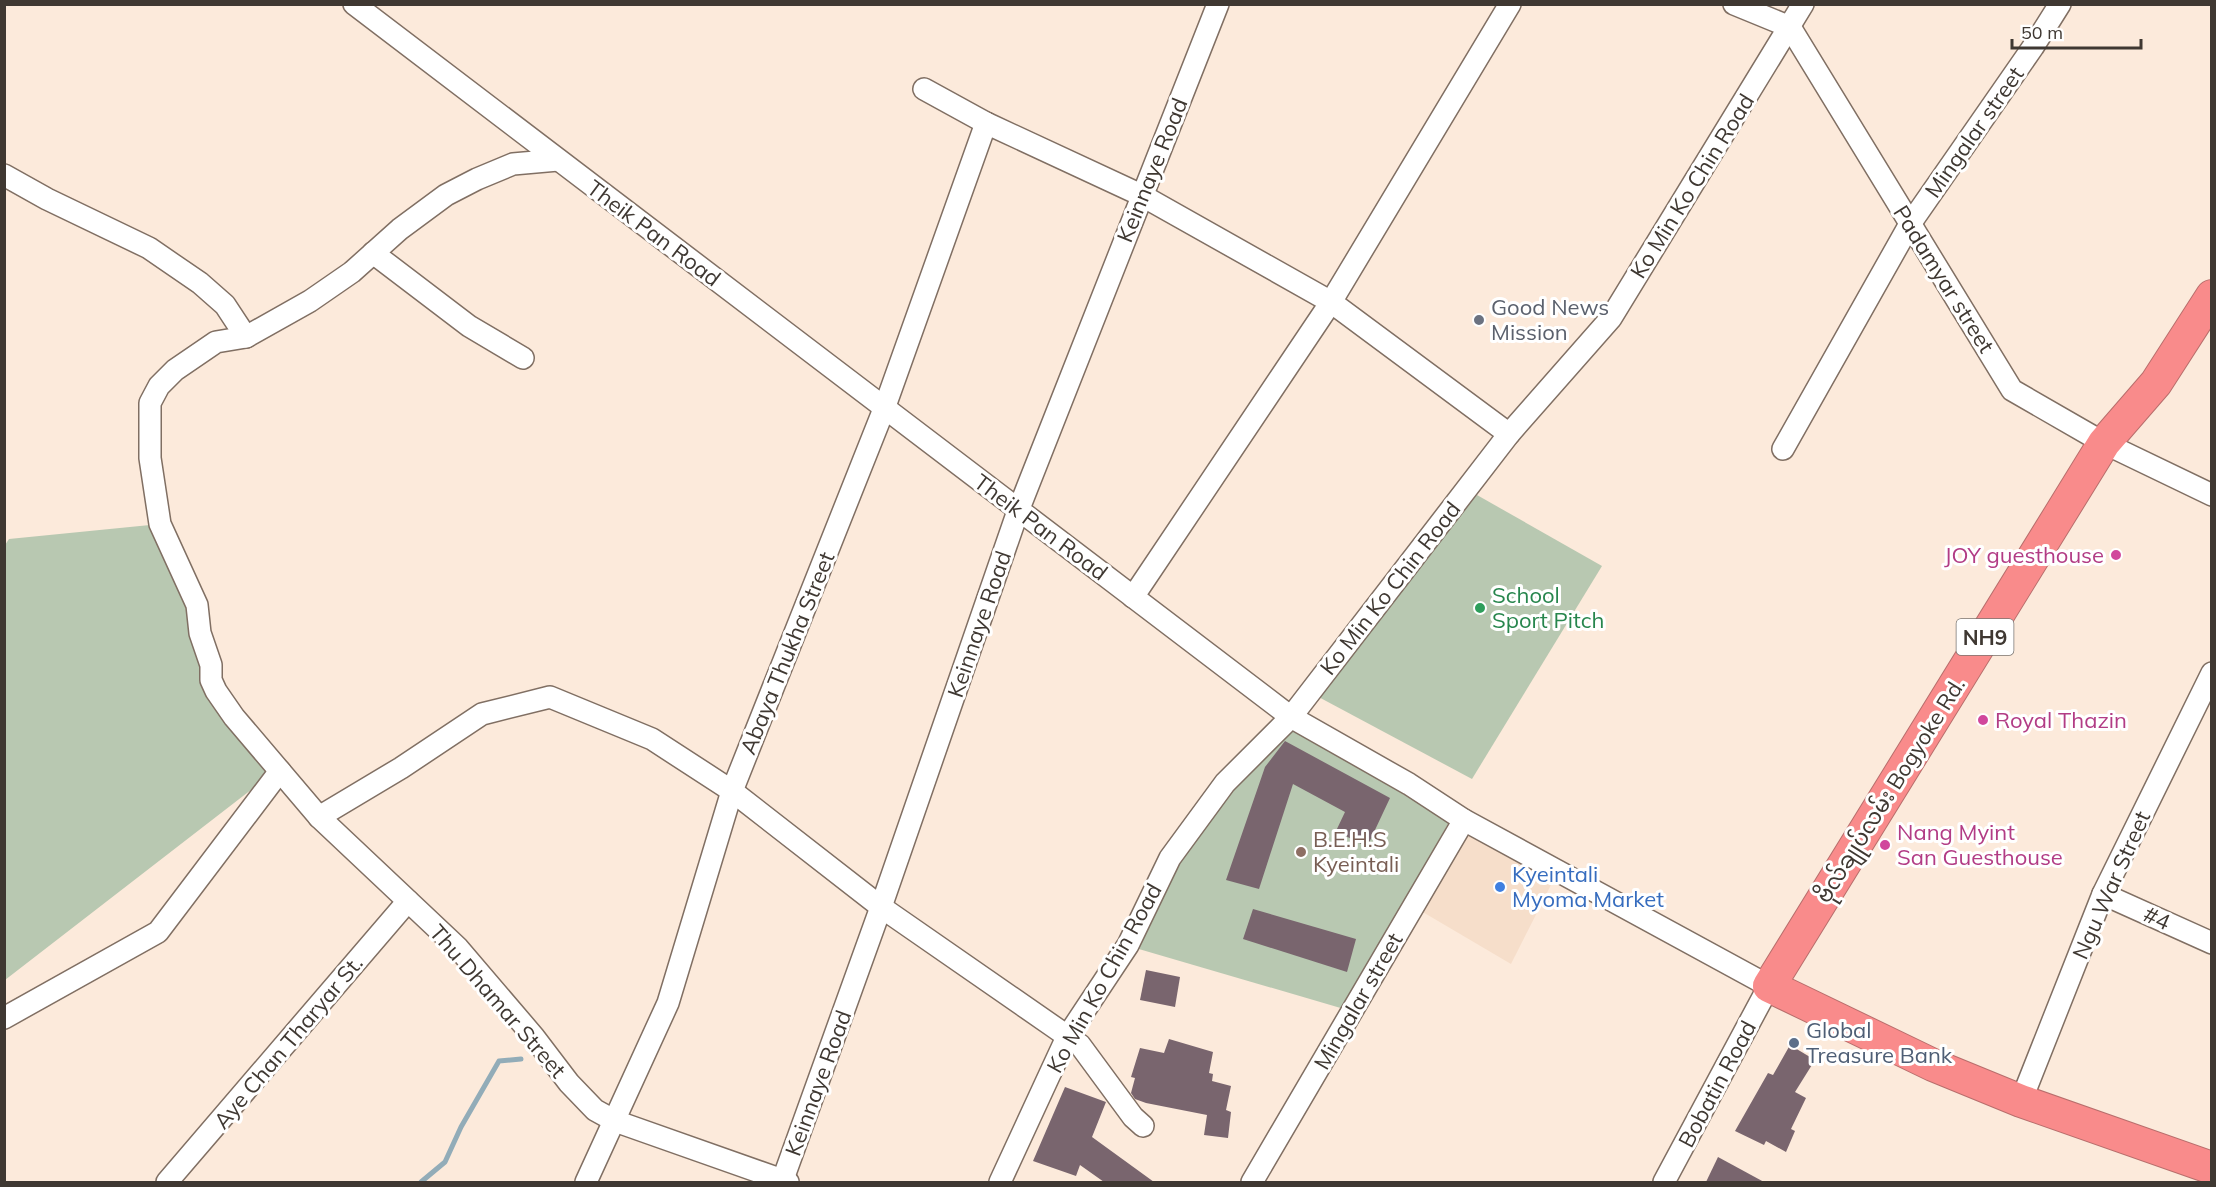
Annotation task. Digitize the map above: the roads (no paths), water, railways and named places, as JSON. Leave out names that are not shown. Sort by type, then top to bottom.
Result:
[{"type":"highway","name":"ဗိုလ်ချုပ်လမ်း Bogyoke Rd.","points":[[1769,986],[2104,443],[2156,383],[2211,296]]},
{"type":"highway","points":[[1769,986],[1933,1065],[2201,1171]]},
{"type":"street","name":"Theik Pan Road","points":[[354,4],[1291,717],[1408,784],[1464,820],[1769,986]]},
{"type":"street","name":"Keinnaye Road","points":[[784,1182],[882,907],[1018,511],[1218,4]]},
{"type":"street","points":[[1133,597],[1330,302],[1510,4]]},
{"type":"street","points":[[1734,4],[1790,27]]},
{"type":"street","name":"Ko Min Ko Chin Road","points":[[1000,1182],[1067,1037],[1128,945],[1170,858],[1225,783],[1291,717],[1509,434],[1611,318],[1803,4]]},
{"type":"street","name":"Mingalar street","points":[[1783,448],[1910,224],[2033,47],[2060,4]]},
{"type":"street","name":"Padamyar street","points":[[1790,27],[2012,390],[2104,443],[2211,495]]},
{"type":"street","points":[[924,89],[986,123],[1142,195],[1330,302],[1509,434]]},
{"type":"street","name":"Abaya Thukha Street","points":[[585,1182],[668,1003],[732,791],[884,409],[986,123]]},
{"type":"street","name":"Thu Dhamar Street","points":[[558,160],[513,164],[446,195],[400,229],[352,272],[310,301],[246,337],[216,342],[175,370],[159,386],[150,403],[150,458],[160,524],[197,605],[200,633],[211,665],[211,680],[234,717],[320,816],[458,948],[534,1036],[568,1083],[596,1110],[615,1121],[784,1182]]},
{"type":"street","points":[[4,175],[157,254],[200,283],[225,305],[246,337]]},
{"type":"street","points":[[373,253],[469,327],[523,358]]},
{"type":"street","name":"Ngu War Street","points":[[2021,1101],[2103,894],[2211,673]]},
{"type":"street","points":[[320,816],[401,768],[482,714],[550,697],[652,739],[732,791],[882,907],[1080,1045],[1133,1117],[1143,1126]]},
{"type":"street","points":[[4,1018],[158,932],[280,771]]},
{"type":"street","name":"Mingalar street","points":[[1252,1182],[1464,820]]},
{"type":"street","name":"#4","points":[[2103,894],[2211,943]]},
{"type":"street","name":"Aye Chan Tharyar St.","points":[[167,1182],[408,901]]},
{"type":"street","name":"Bobatin Road","points":[[1664,1182],[1769,986]]},
{"type":"waterway","points":[[421,1182],[445,1162],[461,1127],[499,1061],[521,1059]]},
{"type":"place","name":"Good News Mission","points":[[1479,320]]},
{"type":"place","name":"JOY guesthouse","points":[[2116,555]]},
{"type":"place","name":"School Sport Pitch","points":[[1480,608]]},
{"type":"place","name":"Royal Thazin","points":[[1983,720]]},
{"type":"place","name":"Nang Myint San Guesthouse","points":[[1885,845]]},
{"type":"place","name":"B.E.H.S Kyeintali","points":[[1301,852]]},
{"type":"place","name":"Kyeintali Myoma Market","points":[[1500,887]]},
{"type":"place","name":"Global Treasure Bank","points":[[1794,1043]]}]
